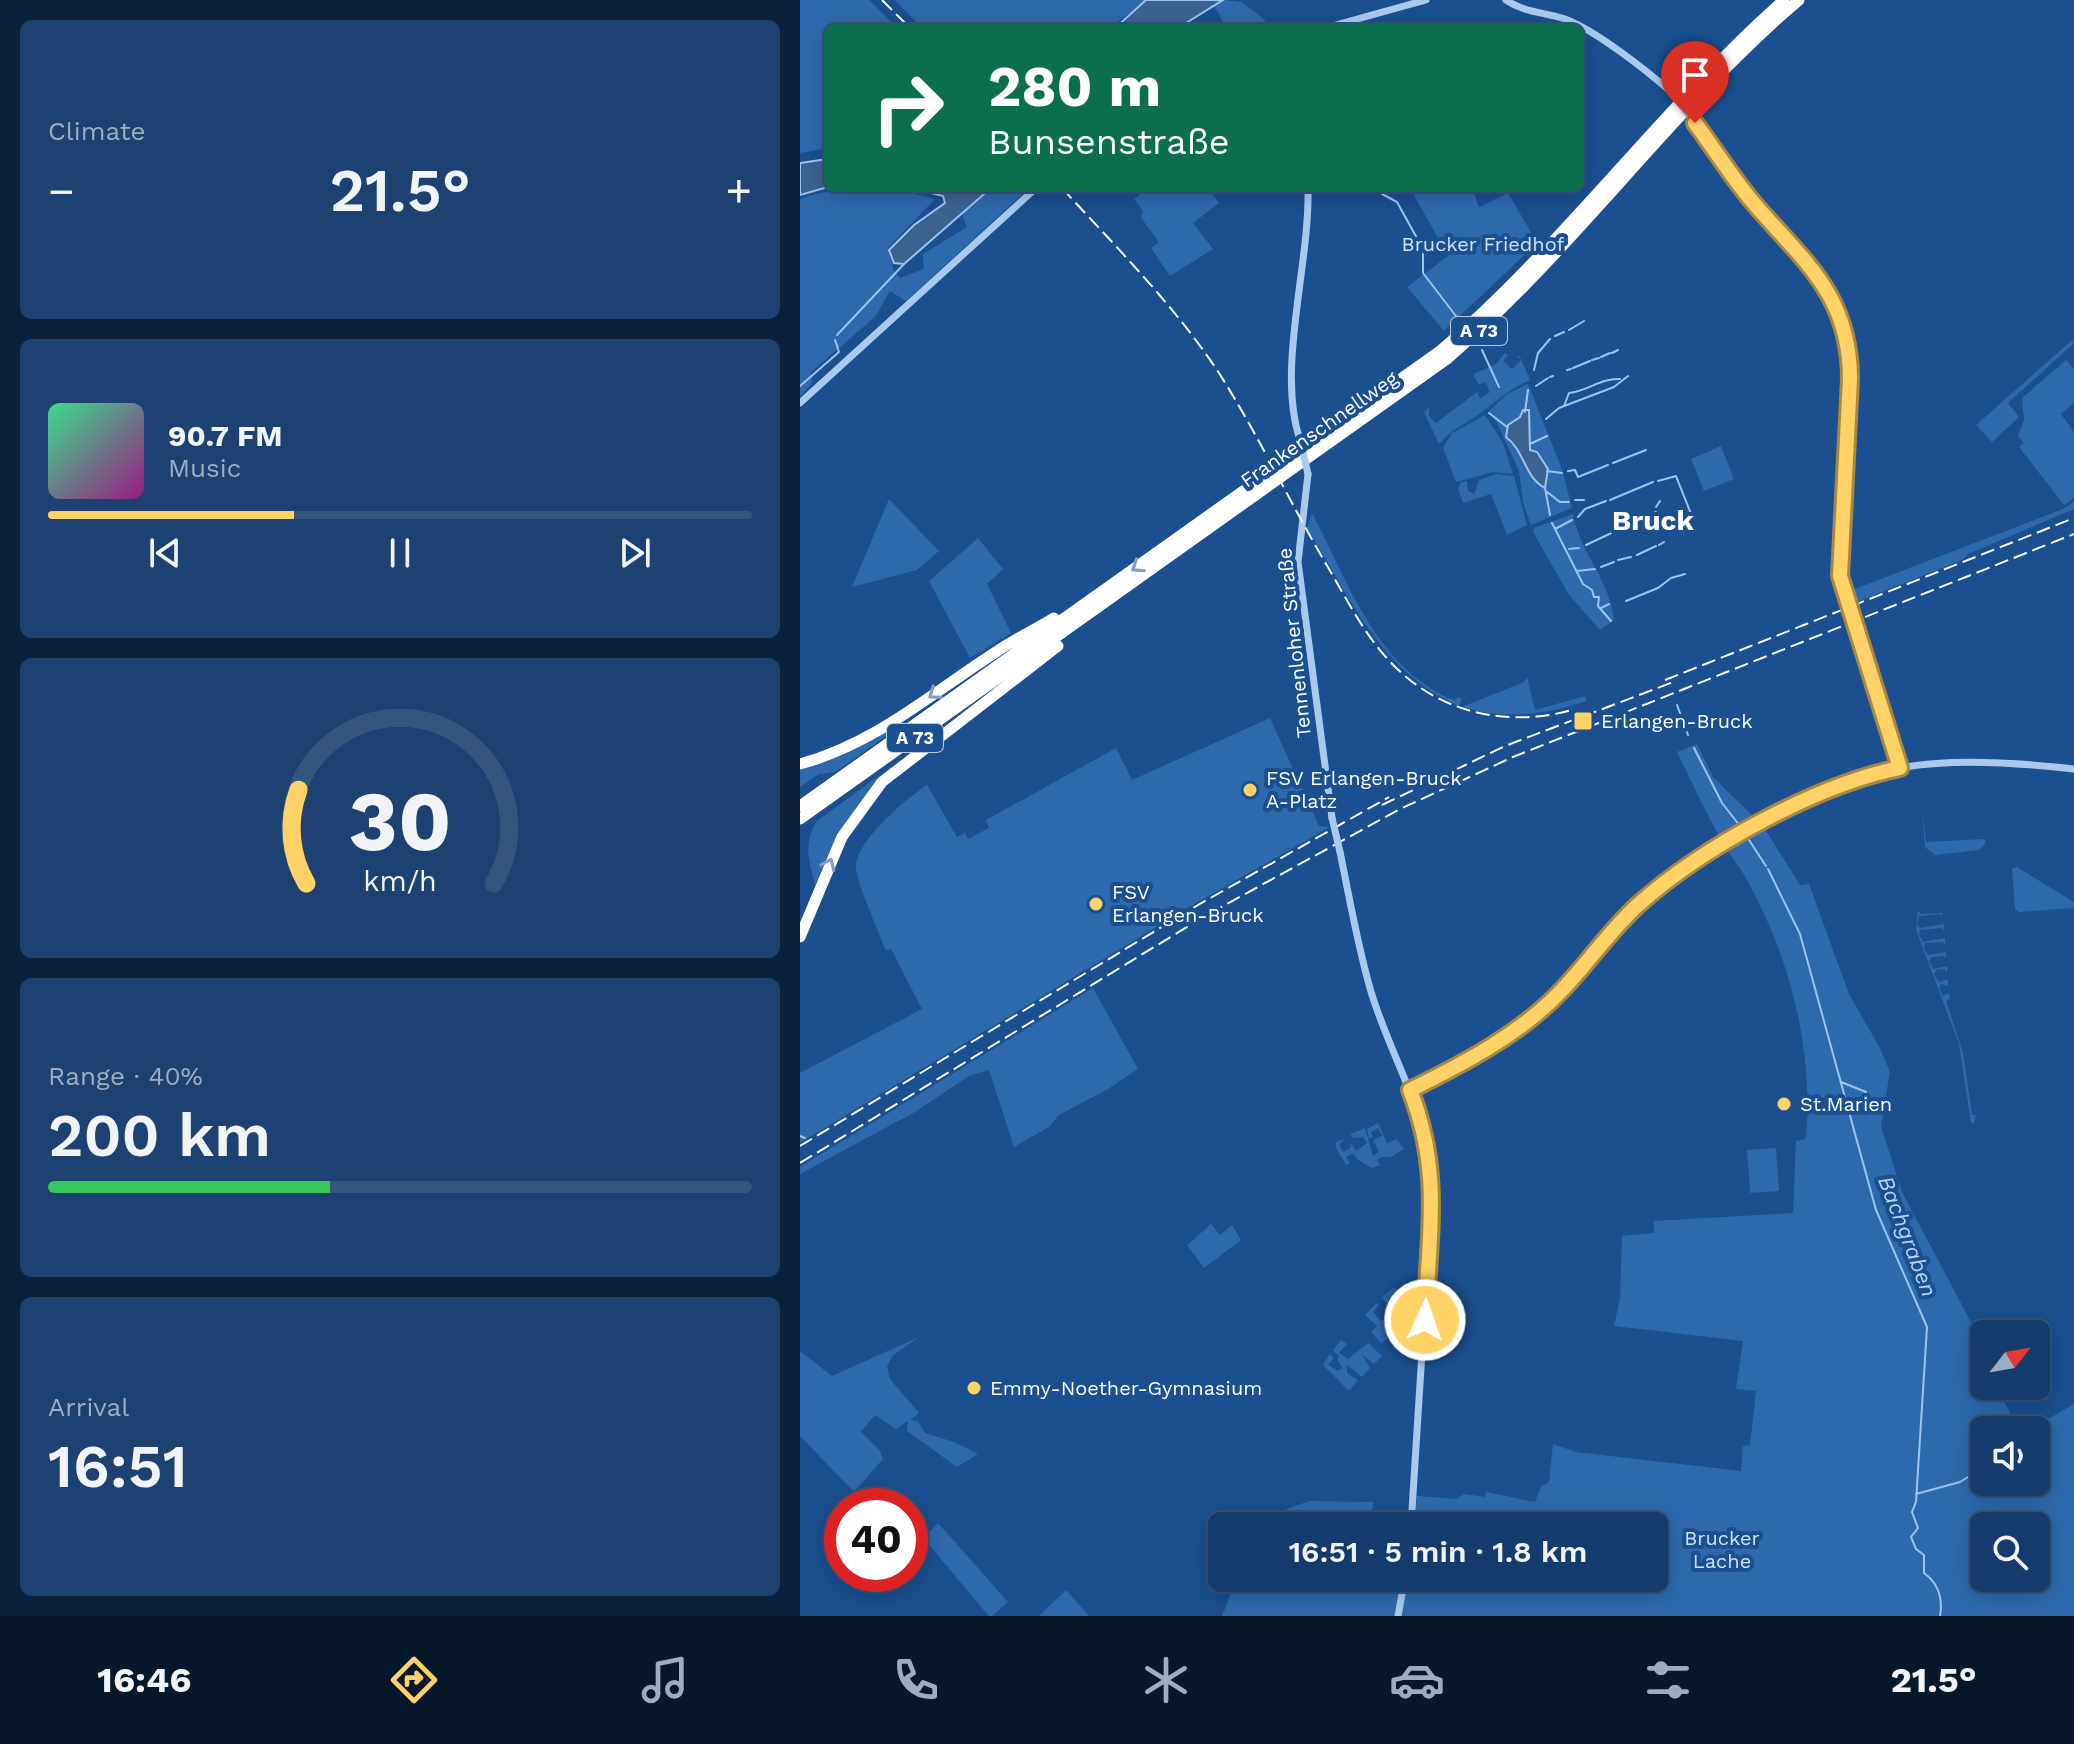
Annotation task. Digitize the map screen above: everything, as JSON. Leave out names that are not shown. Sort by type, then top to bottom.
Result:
[{"type":"highway","name":"Frankenschnellweg","points":[[800,806],[1404,379],[1475,321],[1543,255],[1705,75],[1784,0]]},
{"type":"highway","name":"Frankenschnellweg","points":[[800,819],[1408,388],[1480,330],[1550,262],[1715,79],[1799,0]]},
{"type":"highway","points":[[800,764],[839,751],[882,729],[999,650],[1100,592]]},
{"type":"highway","points":[[800,937],[842,837],[882,782],[1026,673],[1115,598]]},
{"type":"highway","points":[[800,828],[835,801],[848,786]]},
{"type":"street","points":[[1339,24],[1426,0]]},
{"type":"street","points":[[1506,0],[1525,11],[1575,24]]},
{"type":"street","points":[[1584,30],[1670,91],[1745,192],[1817,272],[1842,320],[1850,365],[1840,561],[1844,596],[1900,768]]},
{"type":"street","points":[[800,403],[1032,192]]},
{"type":"street","name":"Tennenloher Straße","points":[[1308,192],[1306,252],[1294,337],[1293,415],[1308,474],[1298,562],[1331,814],[1368,980],[1426,1135],[1432,1178],[1412,1512]]},
{"type":"street","points":[[1410,1090],[1532,1018],[1563,989],[1629,913],[1696,861],[1831,787],[1900,768],[1968,762],[2074,769]]},
{"type":"street","points":[[1398,1616],[1402,1592]]},
{"type":"green space","points":[[800,0],[869,0],[893,24],[824,24],[824,149],[800,153]]},
{"type":"green space","points":[[895,0],[1146,0],[1115,24],[918,24]]},
{"type":"green space","points":[[1223,0],[1242,2],[1266,21],[1258,24],[1221,24],[1223,22],[1214,5]]},
{"type":"green space","points":[[828,192],[902,192],[935,199],[888,248],[894,271],[900,278],[924,269],[923,254],[967,227],[961,212],[986,192],[1025,192],[906,301],[890,291],[875,317],[811,372],[812,383],[800,397],[800,199]]},
{"type":"green space","points":[[1143,192],[1211,192],[1219,203],[1193,223],[1213,249],[1170,276],[1151,248],[1159,242],[1141,218],[1143,211],[1134,199]]},
{"type":"green space","name":"Brucker Friedhof","points":[[1412,192],[1473,192],[1479,207],[1508,193],[1537,243],[1444,331],[1407,287],[1448,256]]},
{"type":"green space","points":[[2072,340],[2074,343],[2008,403],[2019,417],[1992,442],[1976,425]]},
{"type":"green space","points":[[1505,353],[1508,355],[1503,361],[1512,369],[1521,360],[1516,355],[1520,357],[1530,380],[1508,392],[1439,444],[1424,412],[1429,407],[1429,416],[1436,423],[1477,392],[1480,398],[1490,392],[1485,382],[1479,385],[1473,374],[1495,365]]},
{"type":"green space","points":[[2066,360],[2074,369],[2074,403],[2061,414],[2074,432],[2074,498],[2064,505],[2019,447],[2024,443],[2018,436],[2024,420],[2022,398]]},
{"type":"green space","points":[[1528,384],[1562,469],[1572,508],[1531,525],[1523,503],[1519,471],[1497,423],[1488,412],[1507,394]]},
{"type":"green space","points":[[1485,415],[1503,443],[1513,474],[1493,472],[1456,482],[1443,448],[1452,433]]},
{"type":"green space","points":[[1721,446],[1734,479],[1704,491],[1691,459]]},
{"type":"green space","points":[[1496,474],[1514,476],[1527,525],[1507,535],[1491,494],[1463,503],[1458,488],[1461,482],[1467,481],[1468,491],[1474,494],[1479,480]]},
{"type":"green space","points":[[889,499],[939,551],[917,570],[852,587]]},
{"type":"green space","points":[[2074,502],[2074,509],[1968,554],[1962,560],[1854,603],[1852,590],[2063,509]]},
{"type":"green space","points":[[1312,513],[1367,620],[1384,645],[1427,686],[1455,701],[1457,697],[1462,698],[1459,706],[1432,691],[1408,673],[1370,630],[1307,528]]},
{"type":"green space","points":[[1573,514],[1611,606],[1614,620],[1600,630],[1569,595],[1533,532],[1534,528]]},
{"type":"green space","points":[[978,538],[1003,569],[987,584],[1011,633],[970,658],[929,581]]},
{"type":"green space","points":[[1527,677],[1535,710],[1585,696],[1587,701],[1556,710],[1510,715],[1462,707],[1524,682]]},
{"type":"green space","points":[[1270,718],[1319,826],[1330,827],[1196,903],[800,1143],[800,1073],[922,1009],[891,949],[886,951],[856,869],[863,846],[907,800],[927,785],[957,837],[965,833],[968,839],[989,828],[986,820],[1116,748],[1132,780]]},
{"type":"green space","points":[[893,728],[895,730],[835,772],[819,774],[800,787],[800,768],[846,754]]},
{"type":"green space","name":"Brucker Lache","points":[[1697,744],[1713,777],[1763,826],[1800,885],[1809,884],[1849,994],[1890,1072],[1881,1126],[1902,1192],[1970,1320],[1970,1400],[2004,1400],[2011,1416],[1970,1416],[1970,1496],[2050,1496],[2050,1418],[2074,1404],[2074,1616],[1222,1616],[1231,1592],[1668,1592],[1668,1512],[1415,1512],[1417,1496],[1456,1499],[1464,1494],[1485,1497],[1486,1492],[1535,1502],[1541,1487],[1549,1482],[1553,1444],[1576,1452],[1741,1471],[1743,1446],[1750,1445],[1756,1391],[1736,1389],[1743,1341],[1614,1326],[1620,1298],[1622,1236],[1654,1233],[1654,1221],[1793,1213],[1796,1141],[1806,1139],[1808,1106],[1796,1006],[1787,973],[1762,910],[1712,824],[1677,752]]},
{"type":"green space","points":[[895,764],[849,821],[830,852],[815,886],[808,845],[817,821]]},
{"type":"green space","points":[[1922,809],[1926,842],[1985,839],[1985,844],[1979,850],[1935,855],[1925,847]]},
{"type":"green space","points":[[2017,867],[2074,902],[2074,908],[2019,912],[2015,909],[2012,869]]},
{"type":"green space","points":[[1941,909],[1943,918],[1941,914],[1919,916],[1917,924],[1920,928],[1944,924],[1944,931],[1942,928],[1920,930],[1919,934],[1923,942],[1945,938],[1945,945],[1943,942],[1925,943],[1924,948],[1928,955],[1946,952],[1946,959],[1944,956],[1931,957],[1929,961],[1933,969],[1947,966],[1947,973],[1945,969],[1936,970],[1934,975],[1939,982],[1948,979],[1948,986],[1941,984],[1939,988],[1943,996],[1949,993],[1950,999],[1946,1001],[1963,1053],[1972,1115],[1976,1115],[1974,1123],[1971,1123],[1959,1044],[1916,930],[1918,911],[1921,914],[1941,913]]},
{"type":"green space","points":[[1093,988],[1138,1069],[1059,1115],[1049,1127],[1014,1147],[989,1070],[969,1076],[915,1112],[800,1174],[800,1167]]},
{"type":"green space","points":[[1378,1123],[1387,1143],[1397,1139],[1404,1149],[1391,1157],[1381,1157],[1377,1161],[1380,1165],[1372,1168],[1353,1153],[1346,1157],[1350,1163],[1346,1165],[1336,1142],[1345,1139],[1339,1145],[1343,1152],[1350,1148],[1351,1143],[1356,1151],[1367,1143],[1363,1137],[1353,1138],[1350,1134],[1365,1128],[1373,1156],[1379,1152],[1373,1140],[1382,1136],[1378,1128],[1371,1132],[1373,1137],[1369,1139],[1367,1129]]},
{"type":"green space","points":[[1776,1148],[1779,1191],[1750,1193],[1747,1150]]},
{"type":"green space","points":[[1211,1224],[1220,1235],[1232,1225],[1241,1240],[1204,1268],[1187,1245]]},
{"type":"green space","points":[[1394,1287],[1402,1295],[1401,1326],[1419,1327],[1417,1349],[1403,1352],[1392,1335],[1381,1343],[1371,1332],[1377,1326],[1365,1315],[1377,1303],[1379,1305],[1373,1312],[1381,1321],[1396,1314],[1382,1298]]},
{"type":"green space","points":[[919,1337],[892,1356],[887,1367],[890,1379],[919,1413],[910,1420],[918,1421],[925,1433],[978,1454],[957,1467],[907,1431],[908,1421],[896,1429],[875,1415],[861,1432],[880,1451],[883,1459],[858,1488],[850,1488],[800,1436],[800,1351],[832,1376]]},
{"type":"green space","points":[[1341,1340],[1347,1344],[1339,1353],[1348,1359],[1368,1343],[1382,1356],[1374,1364],[1362,1355],[1370,1368],[1362,1377],[1347,1365],[1347,1373],[1358,1380],[1349,1391],[1323,1365],[1330,1354],[1334,1358],[1328,1365],[1338,1371],[1342,1368],[1337,1358],[1340,1357],[1333,1350]]},
{"type":"green space","points":[[1309,1501],[1373,1502],[1372,1512],[1279,1512]]},
{"type":"green space","points":[[938,1523],[1008,1602],[989,1616],[928,1544],[928,1533]]},
{"type":"green space","points":[[1066,1590],[1089,1616],[1039,1616]]},
{"type":"shaded area","points":[[1146,0],[1223,0],[1184,24],[1119,24]]},
{"type":"shaded area","points":[[824,160],[824,188],[800,195],[800,163]]},
{"type":"shaded area","points":[[928,192],[986,192],[904,264],[894,263],[889,250],[914,225],[945,203],[943,196]]},
{"type":"shaded area","points":[[1523,410],[1529,410],[1530,450],[1537,452],[1548,469],[1545,488],[1533,477],[1517,449],[1506,437],[1508,425],[1520,417]]},
{"type":"waterway","name":"Bachgraben","points":[[1382,194],[1397,202],[1423,249],[1423,273],[1459,320]]},
{"type":"waterway","points":[[837,335],[904,264]]},
{"type":"waterway","points":[[1569,330],[1584,321]]},
{"type":"waterway","points":[[1555,336],[1564,332]]},
{"type":"waterway","points":[[1534,370],[1538,353],[1550,339]]},
{"type":"waterway","points":[[800,386],[839,352],[835,340]]},
{"type":"waterway","name":"Bachgraben","points":[[1482,350],[1499,387]]},
{"type":"waterway","points":[[1612,353],[1618,350]]},
{"type":"waterway","points":[[1601,357],[1610,353]]},
{"type":"waterway","points":[[1592,360],[1599,358]]},
{"type":"waterway","points":[[1573,368],[1590,361]]},
{"type":"waterway","points":[[1567,370],[1571,369]]},
{"type":"waterway","points":[[1546,419],[1559,408],[1614,387],[1628,376]]},
{"type":"waterway","points":[[1536,386],[1548,378]]},
{"type":"waterway","points":[[1564,406],[1569,393],[1607,380],[1620,379]]},
{"type":"waterway","points":[[1525,412],[1528,390]]},
{"type":"waterway","points":[[1489,413],[1507,427]]},
{"type":"waterway","points":[[1530,444],[1547,436]]},
{"type":"waterway","points":[[1613,463],[1646,450]]},
{"type":"waterway","points":[[1568,471],[1575,470],[1578,477],[1608,465]]},
{"type":"waterway","points":[[1547,471],[1562,473]]},
{"type":"waterway","points":[[1658,481],[1676,476],[1693,519]]},
{"type":"waterway","points":[[1610,500],[1653,482]]},
{"type":"waterway","name":"Bachgraben","points":[[1545,488],[1550,515]]},
{"type":"waterway","points":[[1547,492],[1560,502],[1569,502]]},
{"type":"waterway","points":[[1575,500],[1584,500]]},
{"type":"waterway","points":[[1578,517],[1585,509],[1606,501]]},
{"type":"waterway","points":[[1656,507],[1660,501]]},
{"type":"waterway","points":[[1586,545],[1656,512]]},
{"type":"waterway","points":[[1555,529],[1572,520]]},
{"type":"waterway","name":"Bachgraben","points":[[1552,523],[1583,584],[1592,590],[1594,597],[1599,597],[1598,606],[1611,621]]},
{"type":"waterway","points":[[1659,545],[1664,542]]},
{"type":"waterway","points":[[1637,555],[1656,546]]},
{"type":"waterway","points":[[1569,549],[1579,548]]},
{"type":"waterway","points":[[1618,560],[1631,557]]},
{"type":"waterway","points":[[1601,567],[1614,562]]},
{"type":"waterway","points":[[1576,571],[1595,569]]},
{"type":"waterway","points":[[1626,601],[1685,574]]},
{"type":"waterway","points":[[1601,608],[1609,604]]},
{"type":"waterway","name":"Bachgraben","points":[[1677,705],[1688,735]]},
{"type":"waterway","name":"Bachgraben","points":[[1694,748],[1722,803],[1740,826]]},
{"type":"waterway","name":"Bachgraben","points":[[1749,840],[1766,866]]},
{"type":"waterway","name":"Bachgraben","points":[[1768,869],[1800,934],[1876,1210],[1927,1327],[1916,1502],[1912,1512],[1918,1528],[1911,1537],[1916,1549],[1924,1555],[1924,1573],[1939,1592],[1940,1616]]},
{"type":"waterway","points":[[1841,1082],[1866,1092]]},
{"type":"waterway","points":[[800,1136],[805,1138]]},
{"type":"waterway","points":[[1916,1494],[1960,1482],[1970,1476]]},
{"type":"railway","points":[[882,0],[906,24]]},
{"type":"railway","points":[[1066,192],[1164,300],[1202,348],[1248,421],[1348,602],[1385,656],[1424,690],[1470,711],[1520,717],[1572,710]]},
{"type":"railway","points":[[1665,680],[2074,518]]},
{"type":"railway","points":[[800,1163],[1205,916],[1400,809],[1513,757],[2074,534]]},
{"type":"railway","points":[[1382,805],[1505,746],[1676,681]]},
{"type":"railway","points":[[800,1146],[1198,905],[1389,797]]},
{"type":"place","name":"Erlangen-Bruck","points":[[1583,721]]},
{"type":"place","name":"FSV Erlangen-Bruck A-Platz","points":[[1250,790]]},
{"type":"place","name":"FSV Erlangen-Bruck","points":[[1096,904]]},
{"type":"place","name":"St.Marien","points":[[1784,1104]]},
{"type":"place","name":"Emmy-Noether-Gymnasium","points":[[974,1388]]},
{"type":"district","name":"Bruck","points":[[1653,520]]},
{"type":"route","points":[[1425,1320],[1431,1159],[1419,1111],[1410,1090],[1541,1011],[1629,913],[1696,861],[1831,787],[1900,768],[1840,576],[1850,379],[1842,320],[1817,272],[1758,209],[1695,123]]}]
